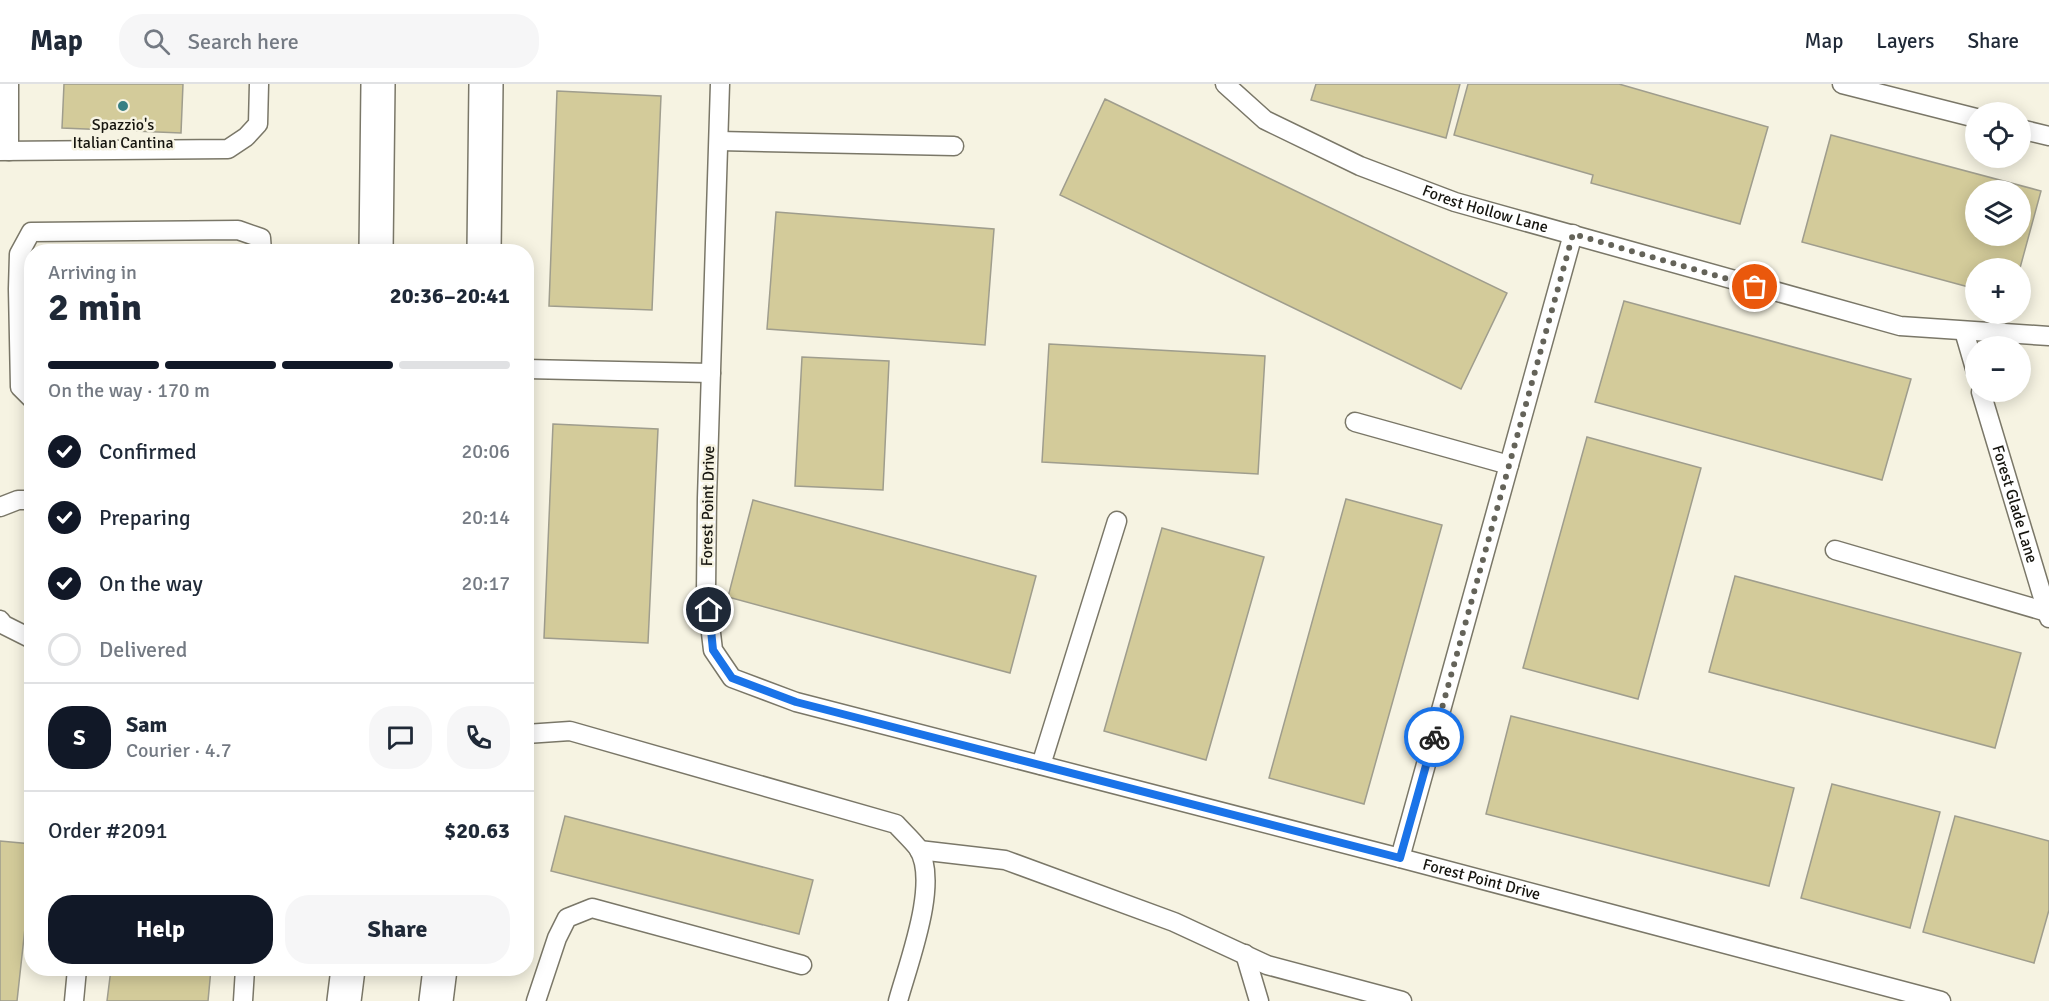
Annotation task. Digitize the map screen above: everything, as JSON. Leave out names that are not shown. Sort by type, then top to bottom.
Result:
[{"type":"main road","points":[[376,244],[378,84]]},
{"type":"main road","points":[[483,244],[486,84]]},
{"type":"main road","points":[[344,1001],[347,976]]},
{"type":"main road","points":[[436,1001],[439,976]]},
{"type":"lane","points":[[9,84],[5,151],[228,149],[246,138],[258,124],[260,84]]},
{"type":"lane","name":"Forest Point Drive","points":[[720,84],[706,591],[713,650],[732,678],[796,702],[1941,1001]]},
{"type":"lane","name":"Forest Hollow Lane","points":[[1225,84],[1265,120],[1360,166],[1455,202],[1778,294],[1900,326],[2049,336]]},
{"type":"lane","points":[[1842,84],[1965,115]]},
{"type":"lane","points":[[2031,132],[2049,136]]},
{"type":"lane","points":[[719,141],[954,146]]},
{"type":"lane","points":[[24,244],[31,232],[238,230],[261,238],[261,244]]},
{"type":"lane","points":[[1400,858],[1573,234]]},
{"type":"lane","points":[[24,245],[19,254],[18,289],[20,387],[24,391]]},
{"type":"lane","points":[[1964,331],[1965,336]]},
{"type":"lane","points":[[534,369],[711,373]]},
{"type":"lane","name":"Forest Glade Lane","points":[[1985,402],[2048,615]]},
{"type":"lane","points":[[1355,422],[1509,465]]},
{"type":"lane","points":[[0,507],[24,500]]},
{"type":"lane","points":[[1041,765],[1117,521]]},
{"type":"lane","points":[[1835,550],[2048,615]]},
{"type":"lane","points":[[0,620],[4,625],[24,635]]},
{"type":"lane","points":[[534,733],[570,731],[896,824],[919,850],[927,877],[924,909],[898,1001]]},
{"type":"lane","points":[[919,850],[1005,860],[1174,922],[1267,965],[1367,997],[1402,1001]]},
{"type":"lane","points":[[536,1001],[557,938],[567,918],[592,908],[802,965]]},
{"type":"lane","points":[[1245,954],[1259,1001]]},
{"type":"lane","points":[[74,1001],[76,976]]},
{"type":"lane","points":[[243,1001],[245,976]]},
{"type":"building","name":"Spazzio's Italian Cantina","points":[[64,84],[183,84],[181,133],[62,128]]},
{"type":"building","points":[[1316,84],[1460,84],[1446,138],[1311,100]]},
{"type":"building","points":[[1468,84],[1619,84],[1768,127],[1740,224],[1591,183],[1593,175],[1454,135]]},
{"type":"building","points":[[557,91],[661,96],[652,310],[549,306]]},
{"type":"building","points":[[1105,99],[1507,293],[1461,389],[1060,195]]},
{"type":"building","points":[[1831,135],[2000,180],[1965,180],[1965,246],[2026,246],[2023,258],[1965,258],[1965,286],[1802,242]]},
{"type":"building","points":[[2031,188],[2041,191],[2031,228]]},
{"type":"building","points":[[776,212],[994,229],[985,345],[767,329]]},
{"type":"building","points":[[1624,301],[1911,379],[1882,480],[1595,402]]},
{"type":"building","points":[[1049,344],[1265,356],[1258,474],[1042,462]]},
{"type":"building","points":[[802,357],[889,361],[883,490],[795,486]]},
{"type":"building","points":[[553,424],[658,429],[648,643],[544,638]]},
{"type":"building","points":[[1587,437],[1701,468],[1638,699],[1523,668]]},
{"type":"building","points":[[1346,499],[1442,525],[1364,804],[1269,778]]},
{"type":"building","points":[[753,500],[1036,576],[1010,673],[728,597]]},
{"type":"building","points":[[1162,528],[1264,557],[1206,760],[1104,731]]},
{"type":"building","points":[[1735,576],[2021,653],[1995,748],[1709,672]]},
{"type":"building","points":[[1511,716],[1794,788],[1769,886],[1486,814]]},
{"type":"building","points":[[1832,784],[1940,812],[1910,928],[1801,898]]},
{"type":"building","points":[[565,816],[813,880],[799,934],[551,871]]},
{"type":"building","points":[[1955,816],[2049,841],[2049,910],[2034,963],[1923,932]]},
{"type":"building","points":[[0,841],[24,843],[24,937],[17,1001],[0,1001]]},
{"type":"building","points":[[110,976],[210,976],[208,1001],[107,1001]]},
{"type":"way so far","points":[[1434,737],[1573,234],[1755,287]]},
{"type":"place","name":"Spazzio's Italian Cantina","points":[[123,106]]},
{"type":"route","points":[[709,610],[713,650],[732,678],[796,702],[1400,858],[1434,737]]}]
